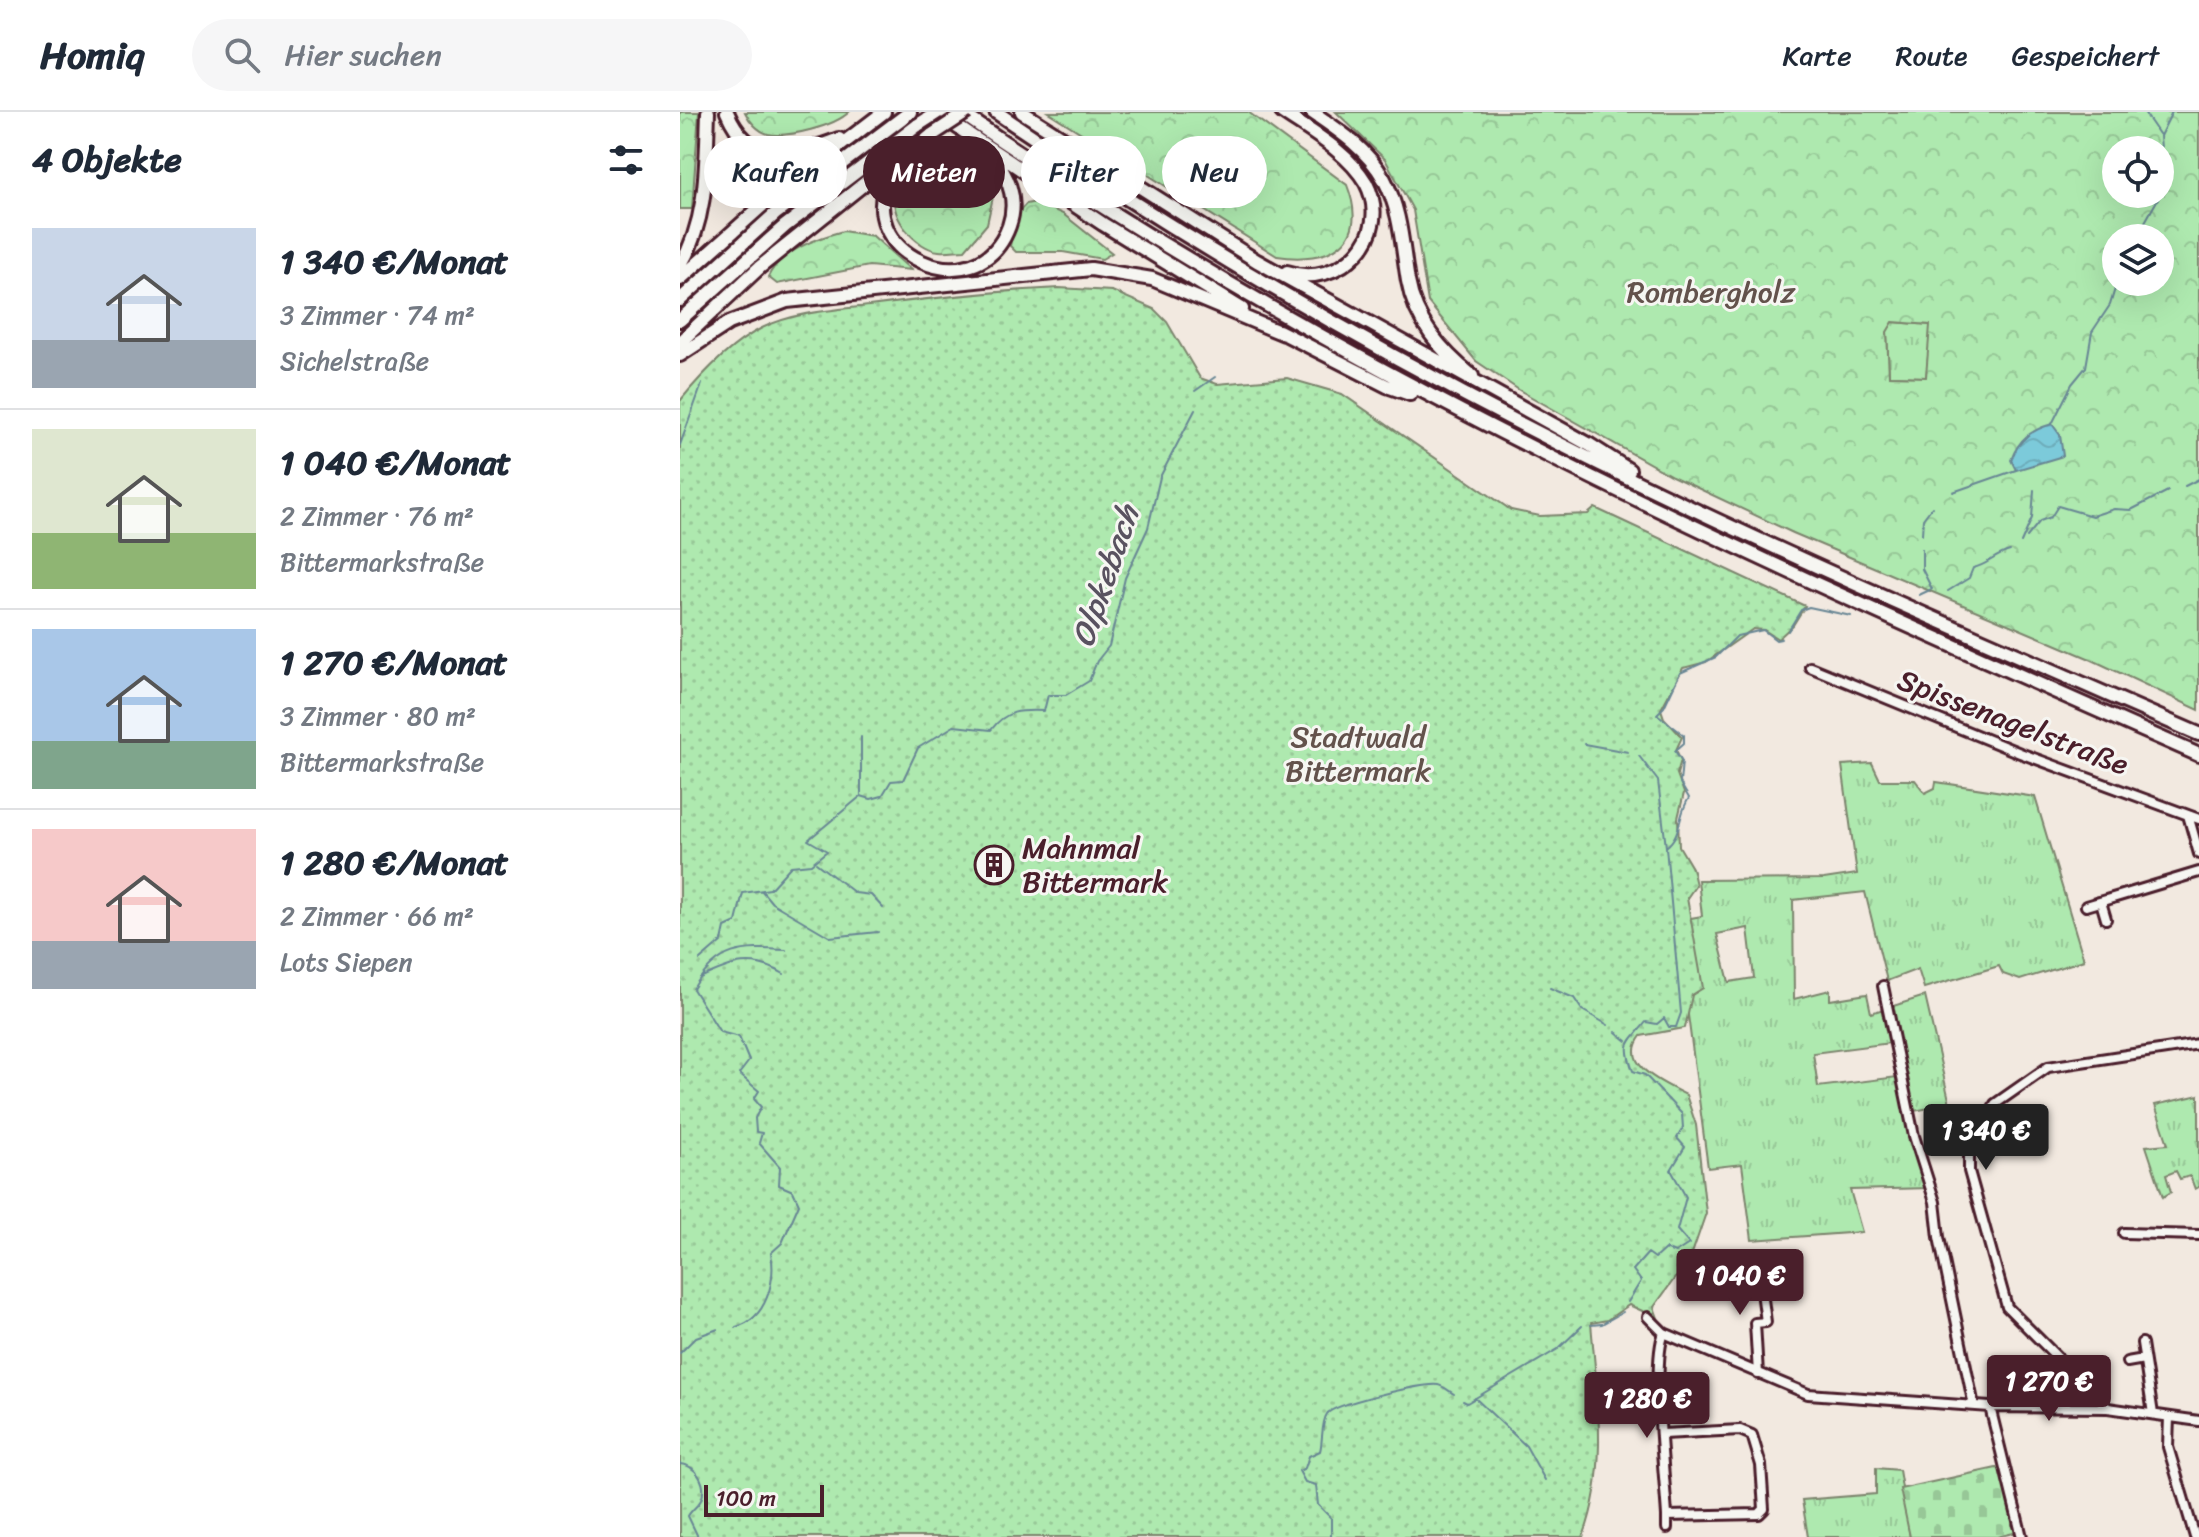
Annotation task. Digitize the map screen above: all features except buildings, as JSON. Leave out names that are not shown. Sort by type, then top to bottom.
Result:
[{"type":"highway","points":[[680,266],[693,240],[703,204],[708,112]]},
{"type":"highway","points":[[727,112],[747,141],[777,154],[809,151],[853,134]]},
{"type":"highway","points":[[680,279],[765,203],[884,112]]},
{"type":"highway","points":[[680,320],[805,209],[936,112],[971,136]]},
{"type":"highway","points":[[960,112],[1201,267],[1442,404],[1760,560],[2199,755]]},
{"type":"highway","points":[[680,342],[783,248],[869,179],[967,112]]},
{"type":"highway","points":[[996,112],[1289,297],[1559,436],[1671,498],[2199,734]]},
{"type":"highway","points":[[1022,112],[1257,261],[1504,399]]},
{"type":"highway","points":[[1257,261],[1297,275],[1332,273],[1351,261],[1364,247],[1373,219],[1372,202],[1360,174],[1336,150],[1282,112]]},
{"type":"highway","points":[[1312,112],[1364,152],[1384,180],[1399,220],[1410,291],[1427,330],[1457,363],[1559,436]]},
{"type":"highway","points":[[680,300],[775,214],[907,114]]},
{"type":"highway","points":[[1005,159],[1103,224],[1284,334]]},
{"type":"highway","points":[[883,208],[892,237],[906,254],[926,265],[947,269],[976,263],[992,252],[1006,234],[1012,214],[1012,195],[1005,177]]},
{"type":"highway","points":[[680,355],[729,323],[787,301],[1091,269],[1152,279],[1284,334],[1387,386],[1442,404]]},
{"type":"street","name":"Spissenagelstraße","points":[[1810,667],[2020,753],[2199,819]]},
{"type":"street","points":[[2188,815],[2199,854]]},
{"type":"street","points":[[2086,906],[2199,872]]},
{"type":"street","points":[[2101,902],[2106,919]]},
{"type":"street","points":[[1883,986],[1914,1136],[1935,1202],[1939,1237],[1974,1406]]},
{"type":"street","points":[[2108,1408],[2007,1307],[1969,1171],[1969,1153],[2001,1097],[2048,1067],[2199,1044]]},
{"type":"street","points":[[2124,1233],[2199,1235]]},
{"type":"street","points":[[1758,1261],[1766,1322],[1755,1323],[1758,1374]]},
{"type":"street","points":[[1648,1317],[1664,1333],[1808,1394],[1990,1407],[2108,1408],[2199,1421]]},
{"type":"street","points":[[1664,1333],[1659,1363],[1667,1528]]},
{"type":"street","points":[[2142,1343],[2153,1414]]},
{"type":"street","points":[[2127,1362],[2144,1359]]},
{"type":"street","points":[[1990,1407],[2022,1537]]},
{"type":"street","points":[[2169,1417],[2168,1447],[2195,1537]]},
{"type":"street","points":[[1663,1434],[1747,1431],[1754,1439],[1761,1465],[1766,1502],[1759,1514],[1667,1516]]},
{"type":"green space","points":[[680,112],[699,112],[692,209],[680,209]]},
{"type":"green space","points":[[745,112],[849,112],[822,126],[777,135],[761,131]]},
{"type":"green space","points":[[1048,112],[1248,112],[1347,185],[1353,205],[1353,222],[1340,246],[1328,253],[1296,258],[1277,256],[1201,208],[1267,208],[1267,136],[1162,136],[1162,184],[1146,174],[1146,136],[1086,136]]},
{"type":"green space","name":"Rombergholz","points":[[1336,112],[2199,112],[2199,710],[2088,658],[1793,533],[1672,476],[1519,390],[1476,361],[1428,302],[1413,210],[1385,159]],"holes":[[[1893,322],[1930,325],[1926,377],[1889,376],[1887,332]]]},
{"type":"green space","points":[[895,208],[991,208],[987,224],[965,250],[931,249],[906,230]]},
{"type":"green space","points":[[1022,208],[1050,208],[1063,214],[1112,253],[1102,259],[1063,252],[1016,252],[1010,246],[1016,215]]},
{"type":"green space","points":[[843,231],[873,236],[911,270],[869,266],[777,284],[768,277],[790,253]]},
{"type":"green space","name":"Stadtwald Bittermark","points":[[1059,288],[1112,291],[1154,309],[1167,322],[1200,378],[1217,384],[1287,378],[1342,394],[1511,510],[1540,516],[1588,514],[1595,508],[1805,606],[1793,625],[1778,639],[1764,630],[1753,629],[1706,662],[1683,668],[1661,709],[1664,718],[1682,737],[1676,750],[1681,760],[1677,774],[1684,793],[1678,818],[1679,846],[1692,868],[1696,885],[1687,898],[1703,988],[1692,995],[1685,1028],[1641,1036],[1636,1056],[1647,1073],[1686,1095],[1696,1125],[1706,1213],[1686,1271],[1675,1278],[1654,1307],[1658,1318],[1629,1305],[1607,1320],[1591,1323],[1599,1458],[1591,1511],[1583,1537],[680,1537],[680,401],[707,370],[739,342],[762,328],[788,318],[916,300]]},
{"type":"green space","points":[[1892,322],[1931,325],[1926,377],[1889,376],[1887,331]]},
{"type":"green space","points":[[1872,763],[1880,780],[1915,780],[1925,793],[1935,788],[1936,782],[2035,797],[2084,960],[2020,980],[2003,974],[1999,966],[1924,988],[1918,969],[1887,981],[1865,892],[1793,900],[1794,999],[1830,990],[1830,1000],[1867,994],[1871,1013],[1925,996],[1950,1104],[1909,1112],[1930,1188],[1850,1190],[1862,1232],[1752,1240],[1742,1164],[1708,1168],[1677,931],[1691,918],[1702,916],[1698,880],[1824,879],[1857,874],[1842,765]],"holes":[[[1748,928],[1754,978],[1729,982],[1717,934]],[[1890,1043],[1898,1077],[1818,1087],[1813,1053]]]},
{"type":"green space","points":[[2199,1095],[2199,1187],[2195,1189],[2190,1176],[2180,1179],[2176,1171],[2166,1175],[2171,1192],[2163,1197],[2146,1146],[2168,1144],[2155,1105]]},
{"type":"green space","points":[[2001,1467],[2014,1517],[2012,1525],[2018,1532],[1997,1537],[1910,1537],[1900,1489]]},
{"type":"green space","points":[[1876,1468],[1899,1470],[1910,1537],[1808,1537],[1802,1500],[1876,1494]]},
{"type":"water","points":[[2052,424],[2060,435],[2063,456],[2016,470],[2011,460],[2022,441],[2032,432]]},
{"type":"waterway","points":[[2144,112],[2159,134]]},
{"type":"waterway","points":[[2144,224],[2164,188],[2160,136],[2172,112]]},
{"type":"waterway","points":[[2052,424],[2072,384],[2086,367],[2092,332],[2113,296]]},
{"type":"waterway","name":"Olpkebach","points":[[1195,391],[1215,377]]},
{"type":"waterway","points":[[680,445],[702,384]]},
{"type":"waterway","name":"Olpkebach","points":[[700,960],[722,941],[725,927],[736,922],[743,893],[770,889],[791,866],[811,864],[827,851],[808,840],[861,796],[871,799],[882,796],[891,781],[903,780],[918,748],[954,726],[991,730],[1008,715],[1044,711],[1048,695],[1066,695],[1089,681],[1097,661],[1109,646],[1125,578],[1148,528],[1160,477],[1195,410]]},
{"type":"waterway","points":[[1953,492],[2016,470]]},
{"type":"waterway","points":[[2185,486],[2199,479]]},
{"type":"waterway","points":[[2021,543],[2032,518],[2034,490]]},
{"type":"waterway","points":[[2027,537],[2040,521],[2051,517],[2058,506],[2092,516],[2114,509],[2131,510],[2168,491]]},
{"type":"waterway","points":[[1922,534],[1923,519],[1932,507]]},
{"type":"waterway","points":[[1919,595],[1932,589],[1922,569],[1922,549]]},
{"type":"waterway","points":[[1948,591],[1969,578],[1973,568],[2010,551]]},
{"type":"waterway","points":[[1788,631],[1801,610],[1809,607],[1851,616]]},
{"type":"waterway","points":[[1628,1302],[1641,1281],[1633,1270],[1648,1253],[1655,1258],[1665,1249],[1675,1253],[1689,1244],[1677,1230],[1686,1197],[1671,1170],[1685,1147],[1677,1138],[1683,1128],[1682,1114],[1645,1075],[1633,1071],[1628,1054],[1629,1044],[1646,1022],[1657,1024],[1664,1018],[1669,1027],[1676,1027],[1681,1013],[1666,847],[1675,837],[1689,798],[1680,783],[1682,761],[1675,751],[1684,743],[1684,735],[1657,714],[1664,707],[1680,673],[1716,657],[1737,636],[1763,630],[1776,640],[1781,639]]},
{"type":"waterway","points":[[861,737],[861,795]]},
{"type":"waterway","points":[[1584,744],[1628,752]]},
{"type":"waterway","points":[[1639,756],[1658,781],[1666,847]]},
{"type":"waterway","points":[[816,863],[855,893],[871,895],[883,908]]},
{"type":"waterway","points":[[762,891],[772,903],[830,937],[878,932]]},
{"type":"waterway","name":"Olpkebach","points":[[736,1327],[747,1323],[762,1307],[772,1275],[771,1253],[782,1243],[799,1204],[793,1191],[779,1185],[780,1167],[759,1143],[762,1133],[756,1132],[755,1118],[761,1107],[754,1099],[759,1091],[739,1074],[749,1061],[739,1037],[720,1032],[693,989],[702,975],[722,957],[744,950],[786,950]]},
{"type":"waterway","points":[[700,978],[742,963],[762,964],[784,974]]},
{"type":"waterway","points":[[1550,988],[1574,998],[1582,1010],[1608,1025]]},
{"type":"waterway","points":[[1616,1032],[1627,1041]]},
{"type":"waterway","points":[[1591,1325],[1602,1324],[1623,1312]]},
{"type":"waterway","points":[[1463,1401],[1467,1403],[1558,1349],[1582,1326]]},
{"type":"waterway","name":"Olpkebach","points":[[680,1353],[696,1337],[718,1329]]},
{"type":"waterway","points":[[1331,1537],[1331,1518],[1318,1505],[1316,1485],[1305,1482],[1299,1471],[1305,1468],[1309,1456],[1320,1451],[1327,1414],[1361,1400],[1415,1387],[1438,1385],[1454,1394]]},
{"type":"waterway","points":[[1475,1398],[1526,1446],[1545,1480]]},
{"type":"waterway","name":"Olpkebach","points":[[680,1464],[696,1472],[702,1482],[701,1500],[688,1516],[698,1537]]},
{"type":"place","name":"Mahnmal Bittermark","points":[[994,865]]}]
